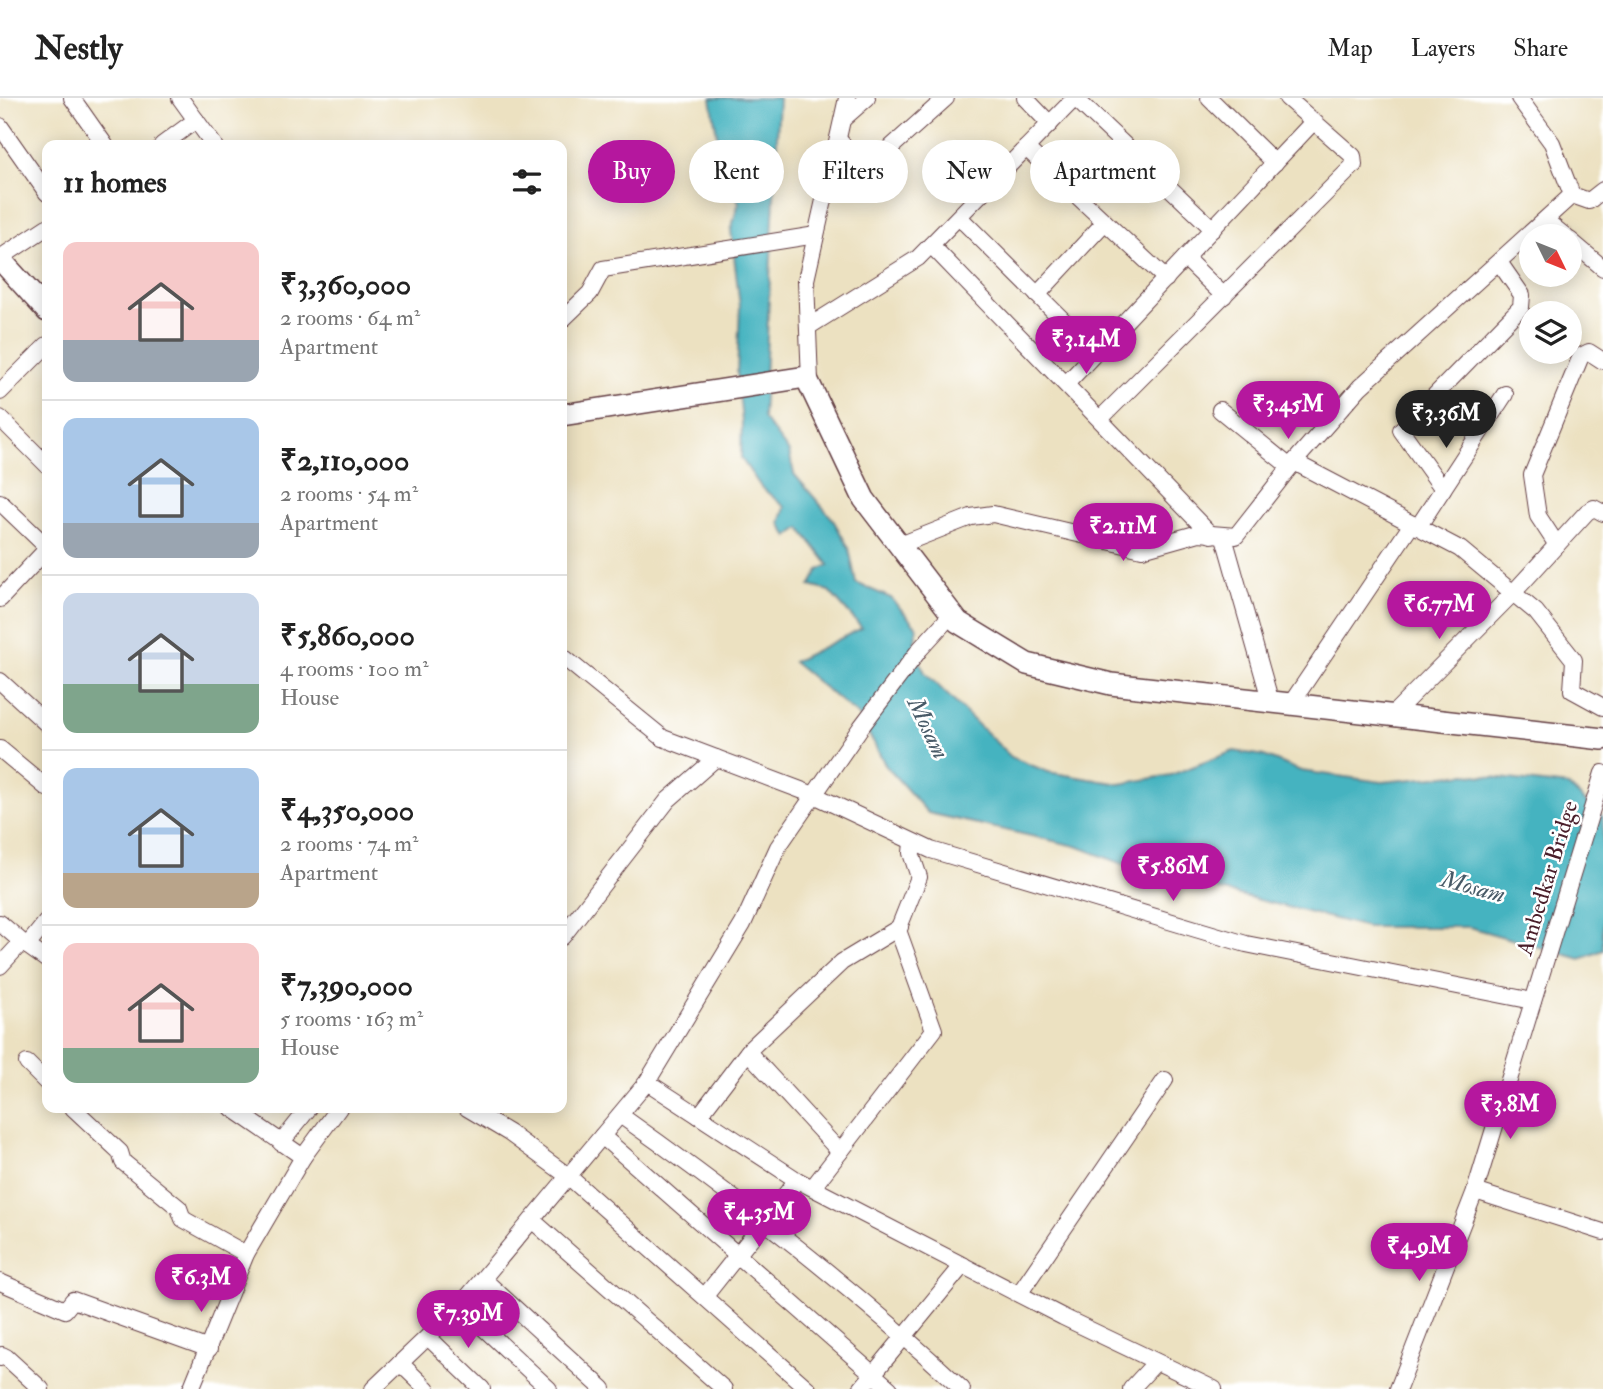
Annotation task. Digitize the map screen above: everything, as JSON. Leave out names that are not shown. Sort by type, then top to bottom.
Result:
[{"type":"street","points":[[72,98],[101,140]]},
{"type":"street","points":[[180,98],[210,140]]},
{"type":"street","points":[[847,98],[806,280],[808,379],[864,499],[958,622],[1027,664],[1111,684],[1603,739]]},
{"type":"street","points":[[843,119],[867,98]]},
{"type":"street","points":[[838,139],[859,163],[869,167],[946,98]]},
{"type":"street","points":[[1025,98],[1049,124]]},
{"type":"street","points":[[808,327],[905,268],[931,246],[1075,98],[1213,229]]},
{"type":"street","points":[[1209,98],[1275,163]]},
{"type":"street","points":[[1101,418],[1354,165],[1353,156],[1287,98]]},
{"type":"street","points":[[1519,98],[1552,143],[1572,195]]},
{"type":"street","points":[[169,140],[196,120]]},
{"type":"street","points":[[1066,383],[1313,122]]},
{"type":"street","points":[[0,125],[42,186]]},
{"type":"street","points":[[1026,148],[1166,279]]},
{"type":"street","points":[[1572,195],[1590,201],[1603,190]]},
{"type":"street","points":[[900,545],[971,517],[993,514],[1142,549],[1199,533],[1236,536],[1292,465],[1360,387],[1572,195]]},
{"type":"street","points":[[958,217],[1096,352]]},
{"type":"street","points":[[1545,220],[1550,224]]},
{"type":"street","points":[[1037,295],[1105,222]]},
{"type":"street","points":[[42,230],[0,259],[42,305]]},
{"type":"street","points":[[567,315],[587,296],[600,272],[607,268],[816,235]]},
{"type":"street","points":[[931,246],[1217,536],[1280,704]]},
{"type":"street","points":[[1582,250],[1603,268]]},
{"type":"street","points":[[1185,258],[1224,296]]},
{"type":"street","points":[[1443,489],[1401,430],[1521,307],[1522,295],[1499,262]]},
{"type":"street","points":[[0,392],[42,350]]},
{"type":"street","points":[[1557,545],[1538,516],[1532,475],[1581,356],[1588,352],[1603,361]]},
{"type":"street","points":[[567,414],[651,399],[808,379]]},
{"type":"street","points":[[1280,704],[1443,489],[1504,394]]},
{"type":"street","points":[[1220,410],[1292,465],[1460,549],[1536,612],[1574,660],[1572,690],[1603,707]]},
{"type":"street","points":[[0,418],[42,460]]},
{"type":"street","points":[[0,502],[42,543]]},
{"type":"street","points":[[1391,716],[1513,593],[1590,509],[1603,513]]},
{"type":"street","points":[[0,599],[42,553]]},
{"type":"street","points":[[373,1389],[460,1306],[647,1082],[743,924],[779,847],[861,727],[920,649],[952,614]]},
{"type":"street","points":[[567,660],[663,738],[814,795],[931,850],[1246,944],[1536,993]]},
{"type":"street","points":[[0,681],[42,719]]},
{"type":"street","points":[[0,749],[42,784]]},
{"type":"street","points":[[567,931],[668,800],[716,758]]},
{"type":"street","name":"Ambedkar Bridge","points":[[1398,1389],[1475,1191],[1601,779]]},
{"type":"street","points":[[813,1188],[934,1030],[900,927],[919,877],[911,853],[912,842]]},
{"type":"street","points":[[0,923],[42,957]]},
{"type":"street","points":[[0,966],[42,926]]},
{"type":"street","points":[[699,1116],[748,1052],[847,957],[900,927]]},
{"type":"street","points":[[748,1052],[840,1152]]},
{"type":"street","points":[[27,1063],[42,1078]]},
{"type":"street","points":[[1019,1294],[1165,1080]]},
{"type":"street","points":[[647,1082],[797,1180],[1019,1294],[1214,1389]]},
{"type":"street","points":[[78,1113],[120,1152],[123,1162],[179,1208],[183,1219],[246,1254]]},
{"type":"street","points":[[239,1113],[303,1157]]},
{"type":"street","points":[[281,1143],[305,1113]]},
{"type":"street","points":[[191,1389],[246,1254],[303,1157],[335,1113]]},
{"type":"street","points":[[475,1113],[509,1133],[568,1176],[808,1389]]},
{"type":"street","points":[[620,1115],[765,1223],[905,1336],[962,1389]]},
{"type":"street","points":[[602,1136],[890,1389]]},
{"type":"street","points":[[705,1296],[797,1180]]},
{"type":"street","points":[[1475,1191],[1603,1232]]},
{"type":"street","points":[[532,1220],[724,1389]]},
{"type":"street","points":[[861,1389],[963,1265]]},
{"type":"street","points":[[483,1279],[603,1389]]},
{"type":"street","points":[[0,1282],[65,1310],[73,1300],[209,1349]]},
{"type":"street","points":[[460,1306],[549,1389]]},
{"type":"street","points":[[428,1337],[482,1389]]},
{"type":"street","points":[[0,1358],[2,1355],[6,1357],[41,1389]]},
{"type":"street","points":[[1131,1389],[1156,1362]]},
{"type":"street","points":[[400,1363],[427,1389]]},
{"type":"water","points":[[711,98],[779,98],[777,140],[718,140]]},
{"type":"water","name":"Mosam","points":[[739,203],[774,203],[763,418],[789,452],[794,474],[832,518],[849,548],[856,583],[891,598],[917,627],[914,648],[925,673],[1011,757],[1048,772],[1120,784],[1171,775],[1234,751],[1264,756],[1301,771],[1382,782],[1466,774],[1568,786],[1603,817],[1603,950],[1581,959],[1469,927],[1367,927],[1139,870],[1076,846],[928,813],[886,766],[859,716],[793,662],[862,628],[829,591],[810,586],[819,570],[829,565],[800,528],[788,537],[780,523],[785,507],[761,487],[741,458],[742,422],[737,373],[740,307],[731,230]]}]
